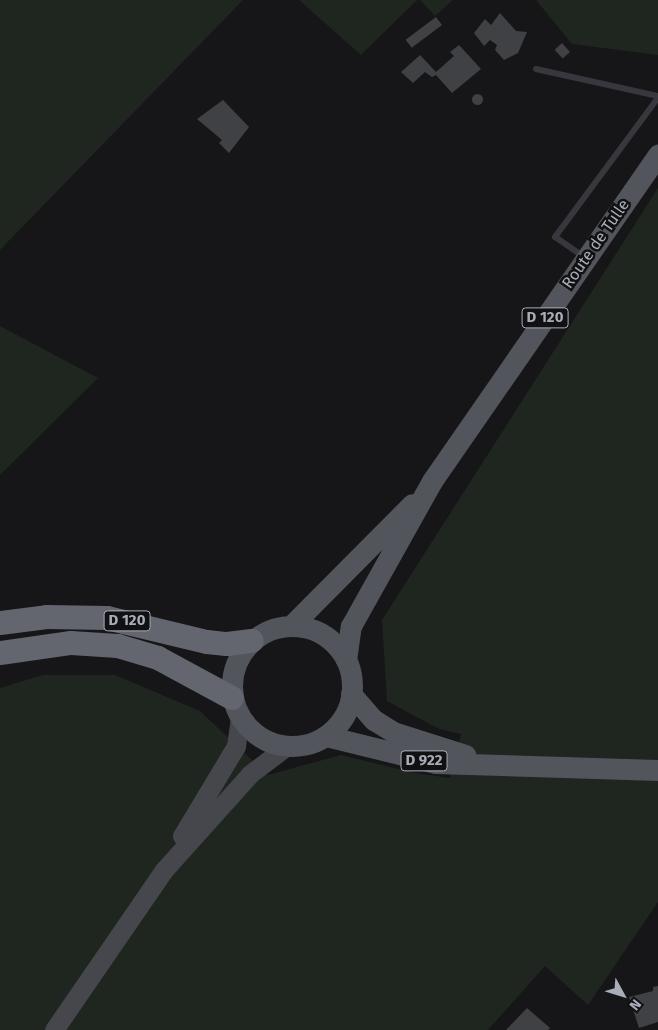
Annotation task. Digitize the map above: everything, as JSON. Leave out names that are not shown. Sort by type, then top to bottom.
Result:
[{"type":"highway","name":"D 120","points":[[0,623],[47,616],[108,618],[208,642],[227,644],[252,641]]},
{"type":"highway","name":"D 120","points":[[0,653],[72,644],[118,646],[158,658],[236,708]]},
{"type":"main road","name":"Route de Tulle","points":[[432,482],[658,155]]},
{"type":"main road","name":"D 120","points":[[292,626],[314,606],[432,482]]},
{"type":"main road","name":"D 120","points":[[346,660],[351,626],[432,482]]},
{"type":"main road","points":[[292,626],[323,634],[337,646],[346,660],[352,694],[343,718],[326,736],[308,744],[287,746],[263,740],[236,708],[234,668],[252,641],[270,630],[292,626]]},
{"type":"main road","name":"D 922","points":[[352,694],[374,720],[393,732],[461,754],[524,765]]},
{"type":"main road","name":"D 922","points":[[326,736],[436,763],[658,770]]},
{"type":"street","points":[[54,1030],[164,870],[197,809],[236,746],[236,708]]},
{"type":"street","points":[[164,870],[250,774],[287,746]]},
{"type":"lane","points":[[536,69],[658,97],[554,237],[586,258]]},
{"type":"shaded area","points":[[0,0],[243,0],[0,250]]},
{"type":"shaded area","points":[[299,0],[417,0],[361,55]]},
{"type":"shaded area","points":[[420,0],[453,0],[435,16]]},
{"type":"shaded area","points":[[536,0],[658,0],[658,55],[572,44]]},
{"type":"shaded area","points":[[658,188],[658,902],[588,1005],[545,966],[488,1030],[0,1030],[0,688],[43,675],[115,675],[200,711],[268,775],[341,755],[415,773],[450,778],[461,734],[439,729],[387,701],[382,620]]},
{"type":"shaded area","points":[[0,326],[98,378],[0,475]]},
{"type":"building","points":[[500,13],[516,31],[527,32],[518,53],[504,60],[495,50],[497,45],[490,40],[484,46],[474,33],[485,19],[491,25]]},
{"type":"building","points":[[436,17],[442,25],[412,48],[406,40]]},
{"type":"building","points":[[562,43],[570,52],[563,59],[555,50]]},
{"type":"building","points":[[459,45],[481,69],[452,93],[436,75],[432,77],[425,72],[413,83],[401,72],[420,55],[436,72],[454,56],[450,52]]},
{"type":"building","points":[[475,94],[479,94],[482,99],[481,103],[475,104],[472,101],[472,97]]},
{"type":"building","points":[[223,100],[249,127],[229,153],[219,143],[222,140],[197,119]]},
{"type":"building","points":[[658,986],[658,1022],[639,1028],[629,997],[653,991],[653,987]]},
{"type":"building","points":[[527,1008],[550,1028],[548,1030],[506,1030]]}]
